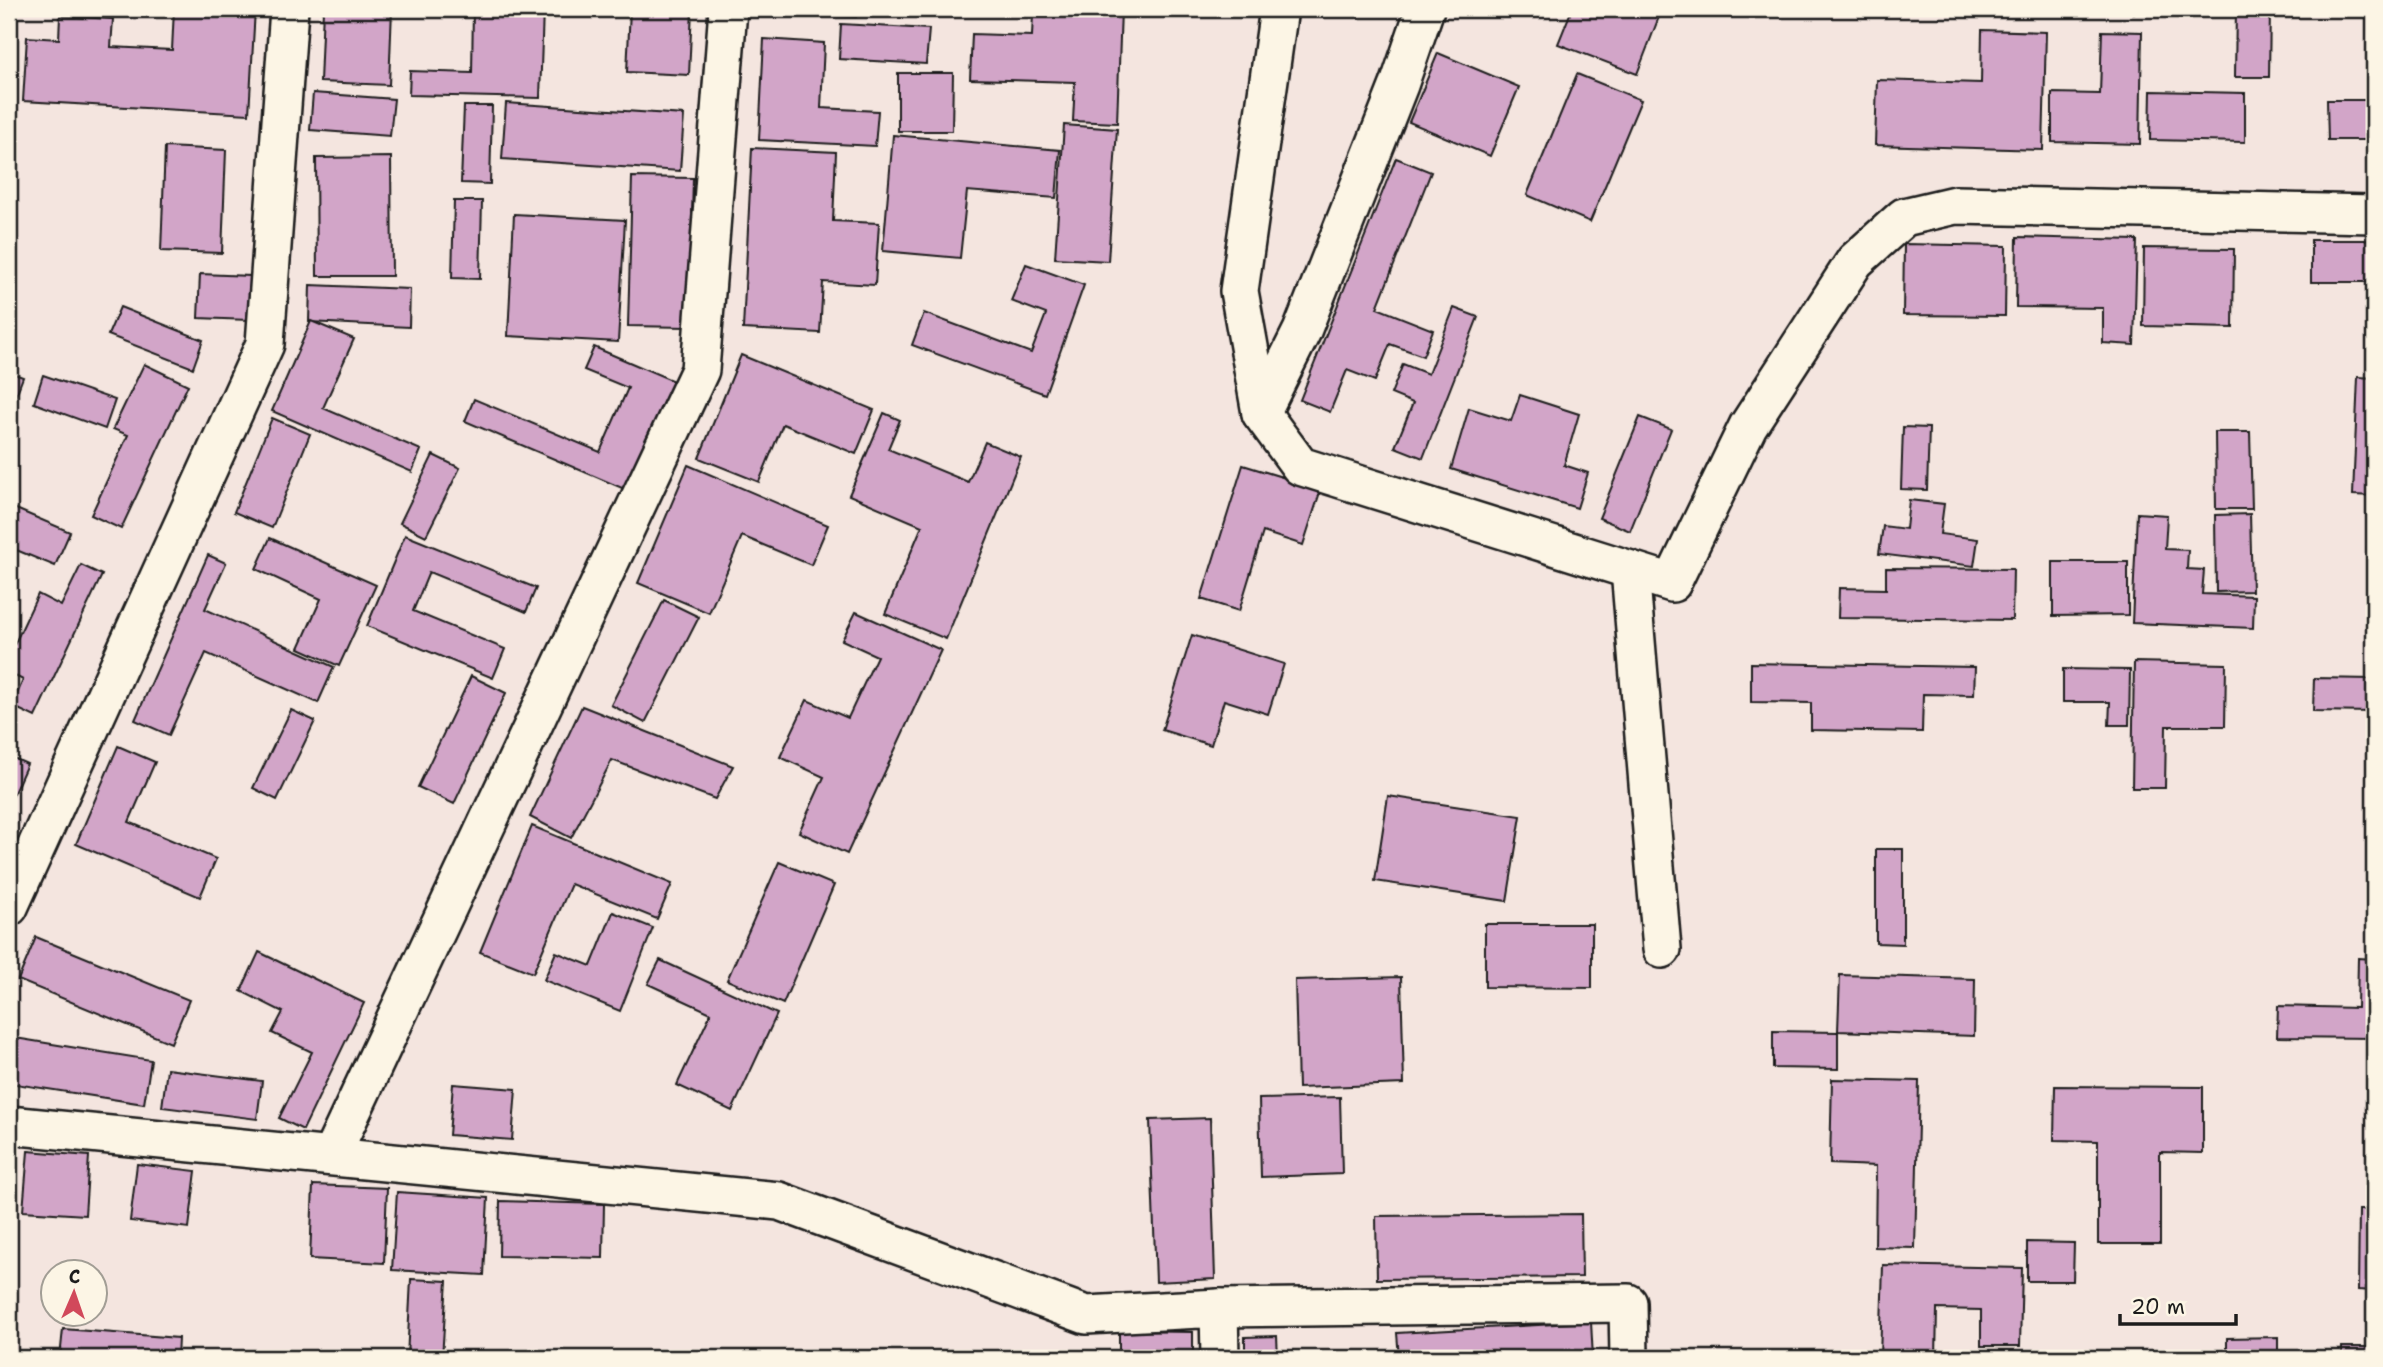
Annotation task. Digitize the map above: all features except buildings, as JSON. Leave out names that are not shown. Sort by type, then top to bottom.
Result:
[{"type":"street","points":[[9,907],[265,344],[289,9]]},
{"type":"street","points":[[331,1156],[699,370],[728,9]]},
{"type":"street","points":[[1279,9],[1239,291],[1261,413],[1300,466],[1672,583],[1748,426],[1855,261],[1904,218],[1955,205],[2374,214]]},
{"type":"street","points":[[1261,413],[1302,331],[1399,85],[1425,9]]},
{"type":"street","points":[[1630,570],[1662,949]]},
{"type":"street","points":[[9,1125],[779,1201],[1086,1315],[1219,1308],[1628,1303],[1629,1358]]},
{"type":"street","points":[[1219,1308],[1220,1358]]}]
